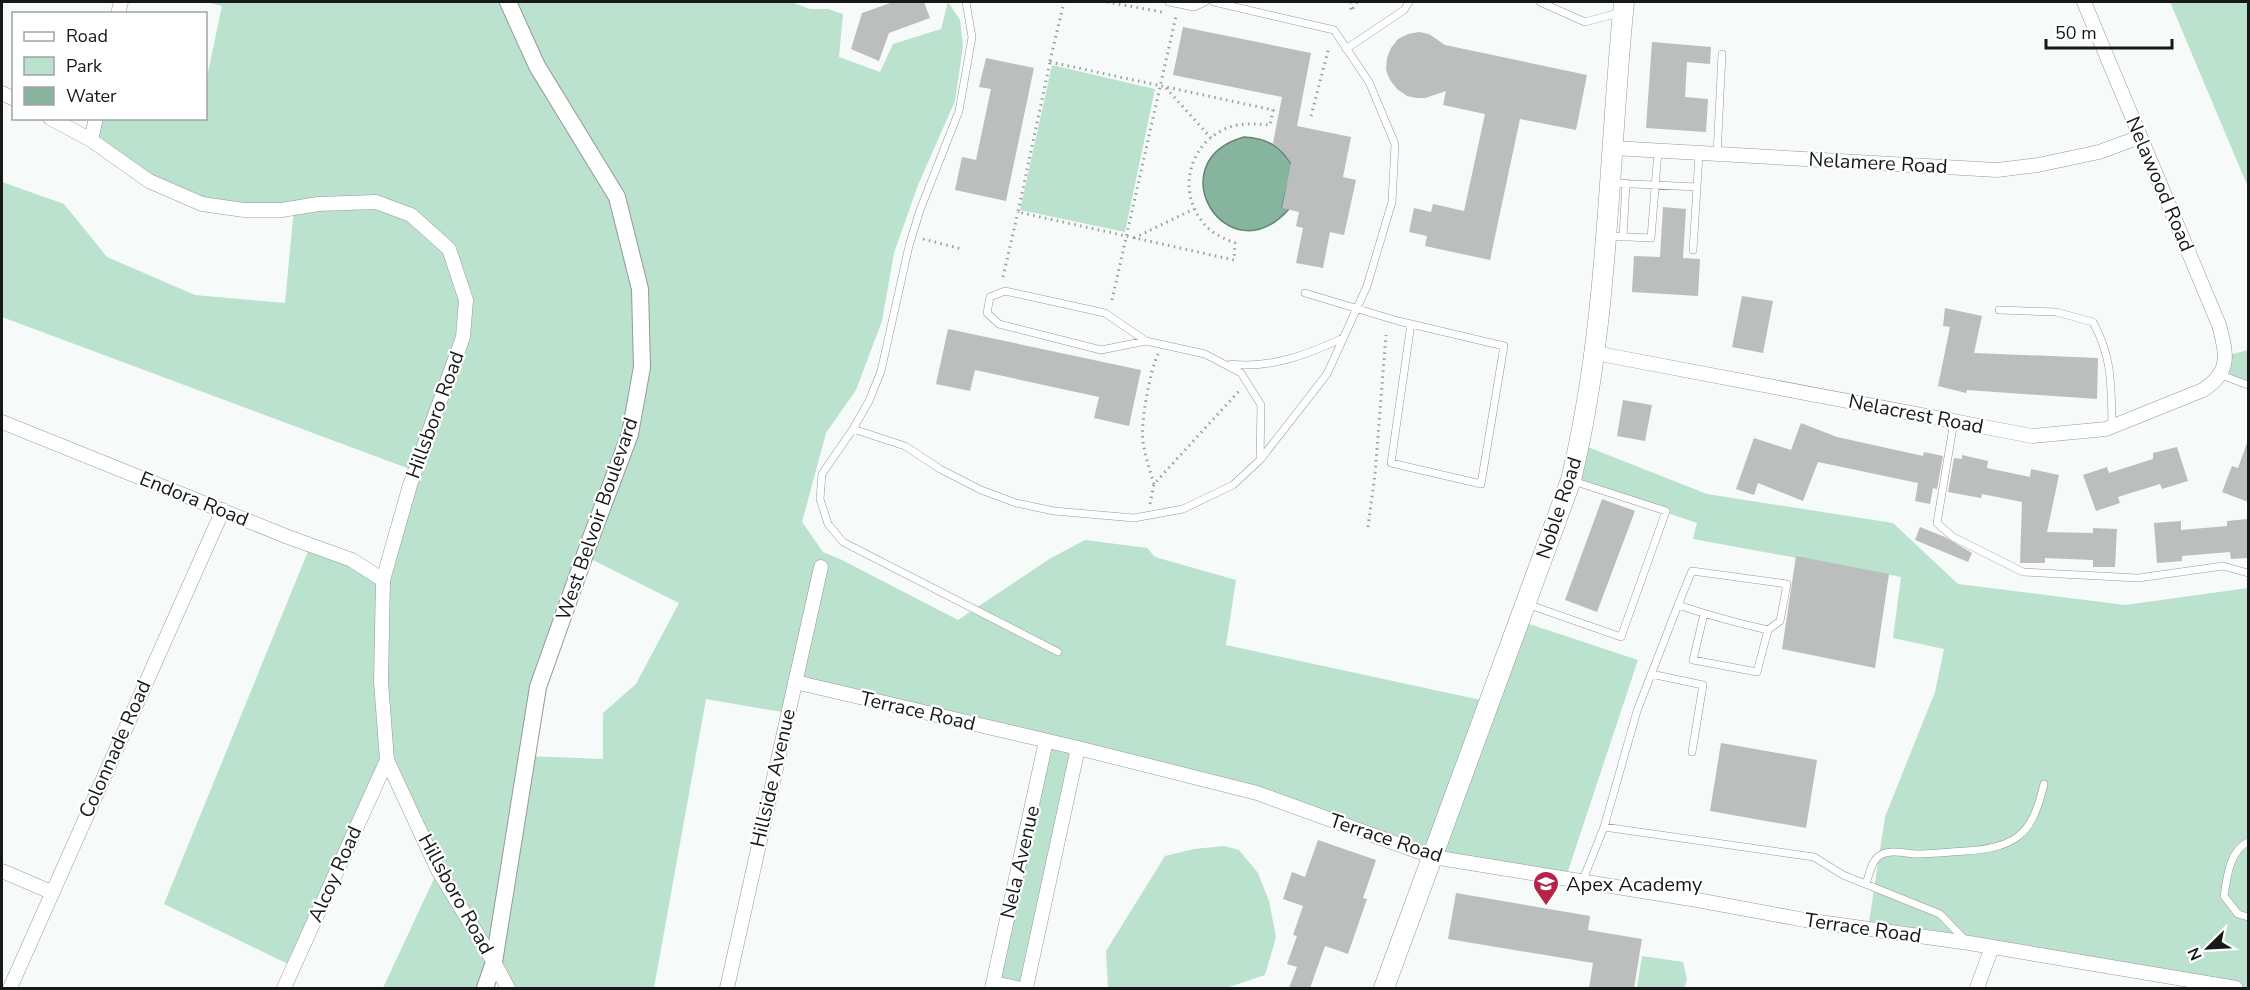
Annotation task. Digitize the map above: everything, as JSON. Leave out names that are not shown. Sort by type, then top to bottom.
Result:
[{"type":"main road","name":"Noble Road","points":[[1384,988],[1571,480],[1583,428],[1614,236],[1618,183],[1612,148],[1620,5]]},
{"type":"street","name":"West Belvoir Boulevard","points":[[485,988],[494,962],[538,687],[630,434],[642,367],[640,288],[617,197],[537,66],[508,2]]},
{"type":"street","name":"Nelawood Road","points":[[2084,2],[2219,325],[2224,343],[2222,372]]},
{"type":"street","name":"Hillsboro Road","points":[[54,120],[91,140],[149,181],[202,204],[244,210],[282,210],[318,204],[376,202],[411,216],[449,249],[466,300],[463,337],[410,485],[383,580],[381,682],[387,760],[438,870],[508,988]]},
{"type":"street","points":[[91,140],[96,120]]},
{"type":"street","name":"Nelamere Road","points":[[1612,148],[1997,170],[2038,165],[2099,152],[2140,137]]},
{"type":"street","name":"Nelacrest Road","points":[[1595,352],[2032,436],[2076,433],[2112,426],[2204,390],[2216,382],[2222,372]]},
{"type":"street","name":"Endora Road","points":[[2,422],[352,560],[383,580]]},
{"type":"street","name":"Colonnade Road","points":[[10,988],[223,510]]},
{"type":"street","name":"Hillside Avenue","points":[[727,988],[821,567]]},
{"type":"street","name":"Terrace Road","points":[[795,682],[1078,748],[1257,794],[1432,857],[1697,900],[1805,921],[1992,947],[2236,988]]},
{"type":"street","name":"Nela Avenue","points":[[1017,988],[992,986],[1046,741]]},
{"type":"street","name":"Nela Avenue","points":[[1026,988],[1078,748]]},
{"type":"street","name":"Alcoy Road","points":[[284,988],[387,760]]},
{"type":"street","points":[[2,871],[51,892]]},
{"type":"street","points":[[1977,988],[1992,947]]},
{"type":"lane","points":[[966,2],[972,37],[959,111],[920,210],[909,246],[881,370],[869,401],[822,474],[820,499],[828,524],[843,542],[1058,652]]},
{"type":"lane","points":[[1169,2],[1194,7],[1205,2]]},
{"type":"lane","points":[[853,429],[905,446],[940,469],[981,490],[1016,503],[1054,512],[1134,518],[1183,509],[1233,485],[1260,460],[1327,374],[1367,286],[1392,202],[1395,144],[1369,82],[1334,30],[1214,2]]},
{"type":"lane","points":[[1346,49],[1404,10],[1409,2]]},
{"type":"lane","points":[[1540,2],[1585,22],[1620,5]]},
{"type":"lane","points":[[1716,155],[1722,54]]},
{"type":"lane","points":[[1614,236],[1651,238],[1658,151]]},
{"type":"lane","points":[[1692,250],[1699,154]]},
{"type":"lane","points":[[1618,183],[1697,187]]},
{"type":"lane","points":[[1146,341],[1105,313],[1005,291],[990,297],[987,313],[999,324],[1101,350],[1146,341],[1163,344],[1205,354],[1241,372],[1261,405],[1260,460]]},
{"type":"lane","points":[[1305,293],[1412,324],[1504,346],[1481,484],[1391,463],[1412,324]]},
{"type":"lane","points":[[1999,310],[2056,312],[2093,322],[2104,342],[2111,368],[2112,426]]},
{"type":"lane","points":[[1224,364],[1245,366],[1310,354],[1343,338]]},
{"type":"lane","points":[[2222,372],[2248,385]]},
{"type":"lane","points":[[1954,421],[1937,524],[1963,542],[2023,572],[2138,578],[2223,566],[2248,573]]},
{"type":"lane","points":[[1526,604],[1621,637],[1666,511],[1571,480]]},
{"type":"lane","points":[[1582,883],[1604,827],[1637,711],[1692,571],[1787,584],[1780,621],[1768,630],[1757,672],[1694,660],[1704,614]]},
{"type":"lane","points":[[1678,605],[1768,630]]},
{"type":"lane","points":[[1651,674],[1703,686],[1692,752]]},
{"type":"lane","points":[[1866,884],[1872,864],[1877,857],[1887,852],[1916,854],[1988,849],[2016,839],[2027,828],[2038,809],[2044,784]]},
{"type":"lane","points":[[1604,827],[1814,857],[1843,876],[1940,914],[1968,944]]},
{"type":"lane","points":[[2248,842],[2242,845],[2228,868],[2224,896],[2238,914],[2248,917]]},
{"type":"path","points":[[1003,277],[1064,2]]},
{"type":"path","points":[[1107,2],[1165,12]]},
{"type":"path","points":[[1351,2],[1351,11],[1357,2]]},
{"type":"path","points":[[1112,300],[1177,15]]},
{"type":"path","points":[[1311,116],[1329,47]]},
{"type":"path","points":[[1018,212],[1234,260],[1235,243],[1216,235],[1202,222],[1194,209],[1188,185],[1191,165],[1201,147],[1216,133],[1234,126],[1270,125],[1274,110],[1050,62]]},
{"type":"path","points":[[1165,87],[1211,138]]},
{"type":"path","points":[[1134,238],[1194,209]]},
{"type":"path","points":[[922,239],[962,249]]},
{"type":"path","points":[[1368,527],[1375,474],[1386,335]]},
{"type":"path","points":[[1150,504],[1154,484],[1142,440],[1154,363],[1163,344]]},
{"type":"path","points":[[1154,484],[1239,391]]},
{"type":"green space","points":[[207,2],[791,2],[810,9],[828,9],[843,14],[839,57],[880,72],[893,44],[941,29],[948,2],[960,20],[963,46],[955,101],[918,185],[894,253],[882,321],[856,390],[826,433],[802,522],[823,552],[958,620],[1051,558],[1085,540],[1147,548],[1155,557],[1236,580],[1226,645],[1490,702],[1520,621],[1638,660],[1565,880],[1433,857],[1257,793],[1078,748],[1026,988],[992,988],[1046,741],[795,682],[788,713],[706,699],[654,988],[508,988],[494,963],[485,988],[383,988],[438,870],[387,760],[294,967],[164,904],[311,544],[383,580],[415,471],[2,317],[2,182],[64,204],[107,257],[195,295],[285,303],[294,208],[202,204],[91,140],[96,120],[207,120],[207,77],[222,6]],"holes":[[[585,556],[679,603],[636,684],[603,713],[603,759],[527,756],[538,687]]]},
{"type":"green space","points":[[2170,2],[2248,2],[2248,187]]},
{"type":"green space","points":[[1052,65],[1155,89],[1125,232],[1020,210]]},
{"type":"green space","points":[[2248,350],[2248,383],[2223,370],[2225,356]]},
{"type":"green space","points":[[1580,444],[1707,494],[1893,523],[1958,584],[2125,605],[2248,588],[2248,988],[2236,988],[1868,929],[1885,817],[1935,692],[1944,649],[1893,638],[1901,577],[1693,539],[1697,523],[1571,480]]},
{"type":"green space","points":[[1224,846],[1239,850],[1258,873],[1269,901],[1276,937],[1265,975],[1226,988],[1108,988],[1106,951],[1165,856],[1194,849]]},
{"type":"green space","points":[[1642,956],[1683,962],[1687,980],[1684,988],[1637,988]]},
{"type":"water","points":[[1244,137],[1260,139],[1272,144],[1292,165],[1282,207],[1289,209],[1266,227],[1244,230],[1225,223],[1211,208],[1203,189],[1205,168],[1218,150]]},
{"type":"building","points":[[893,2],[924,2],[930,18],[889,33],[879,61],[851,49],[862,13]]},
{"type":"building","points":[[1183,27],[1311,53],[1297,126],[1351,137],[1343,177],[1356,180],[1344,235],[1330,232],[1323,268],[1296,263],[1303,228],[1296,226],[1299,212],[1282,208],[1291,163],[1273,143],[1282,97],[1173,75]]},
{"type":"building","points":[[1419,32],[1429,34],[1445,45],[1587,75],[1576,130],[1520,119],[1490,260],[1425,246],[1427,236],[1409,232],[1414,208],[1431,212],[1433,204],[1464,211],[1485,114],[1443,105],[1446,91],[1425,98],[1416,98],[1407,96],[1397,89],[1386,70],[1387,58],[1398,39]]},
{"type":"building","points":[[1652,42],[1711,47],[1710,64],[1687,62],[1685,97],[1708,99],[1706,132],[1646,128]]},
{"type":"building","points":[[986,58],[1034,68],[1006,201],[955,190],[962,157],[976,160],[991,89],[979,87]]},
{"type":"building","points":[[1663,207],[1686,209],[1683,258],[1700,259],[1698,296],[1632,292],[1634,256],[1660,257]]},
{"type":"building","points":[[1742,296],[1773,301],[1763,353],[1732,347]]},
{"type":"building","points":[[1945,308],[1982,316],[1974,353],[2098,358],[2097,399],[1967,390],[1966,393],[1938,386],[1950,327],[1943,326]]},
{"type":"building","points":[[948,329],[1141,370],[1129,426],[1094,418],[1099,397],[975,370],[970,391],[936,384]]},
{"type":"building","points":[[1623,400],[1652,405],[1645,441],[1617,436]]},
{"type":"building","points":[[1801,423],[1837,437],[1923,456],[1924,452],[1943,456],[1937,489],[1933,488],[1930,504],[1915,501],[1918,483],[1818,462],[1803,501],[1758,483],[1754,495],[1736,489],[1754,438],[1791,450]]},
{"type":"building","points":[[2247,443],[2248,502],[2222,492],[2232,466],[2238,468]]},
{"type":"building","points":[[2177,447],[2188,481],[2162,489],[2160,484],[2118,497],[2120,503],[2096,511],[2083,475],[2107,467],[2109,473],[2153,459],[2153,453]]},
{"type":"building","points":[[1962,455],[1988,461],[1987,468],[2030,477],[2031,469],[2059,475],[2047,532],[2093,533],[2093,528],[2117,529],[2115,567],[2093,567],[2093,560],[2045,558],[2045,563],[2020,563],[2022,502],[1982,494],[1981,498],[1948,492],[1954,458],[1962,459]]},
{"type":"building","points":[[1602,499],[1635,511],[1597,612],[1565,600]]},
{"type":"building","points":[[2248,519],[2248,558],[2231,559],[2230,552],[2182,556],[2182,561],[2157,563],[2154,523],[2181,521],[2181,530],[2227,526],[2227,521]]},
{"type":"building","points":[[1920,527],[1945,537],[1972,553],[1968,562],[1915,540]]},
{"type":"building","points":[[1796,556],[1889,574],[1875,668],[1782,649]]},
{"type":"building","points":[[1721,743],[1817,760],[1806,828],[1710,811]]},
{"type":"building","points":[[1318,840],[1376,860],[1363,898],[1367,899],[1348,954],[1325,946],[1310,988],[1289,988],[1297,967],[1287,964],[1297,936],[1293,935],[1303,906],[1283,899],[1292,872],[1305,877]]},
{"type":"building","points":[[1456,893],[1590,916],[1588,930],[1642,939],[1634,988],[1589,988],[1593,963],[1448,939]]},
{"type":"place","name":"Apex Academy","points":[[1546,907]]}]
